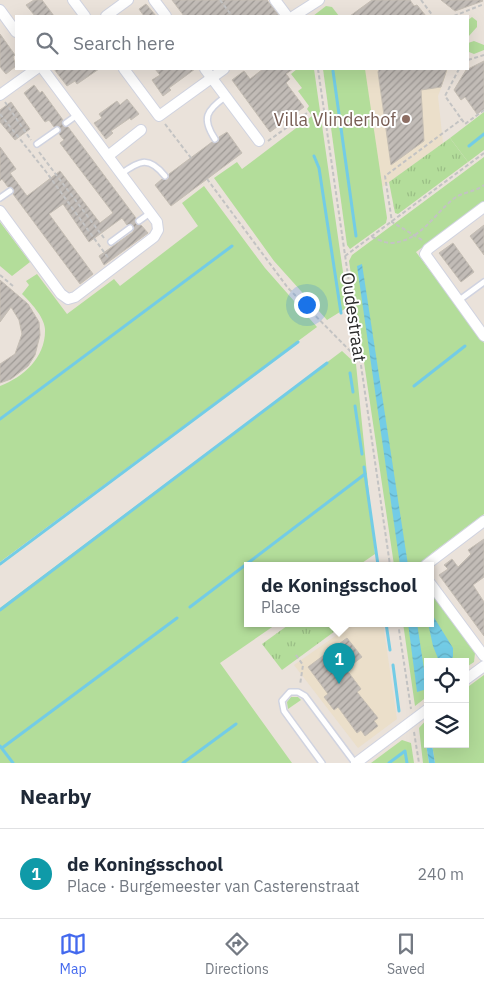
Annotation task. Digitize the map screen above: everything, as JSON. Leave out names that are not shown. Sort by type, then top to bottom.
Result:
[{"type":"street","points":[[73,0],[84,15]]},
{"type":"street","points":[[107,15],[128,0]]},
{"type":"street","points":[[154,0],[165,15]]},
{"type":"street","points":[[275,0],[286,15]]},
{"type":"street","points":[[295,15],[308,4],[319,0]]},
{"type":"street","points":[[1,14],[15,31]]},
{"type":"street","points":[[0,95],[35,70]]},
{"type":"street","points":[[0,211],[62,294],[68,299],[75,297],[154,237],[158,230],[157,222],[44,70]]},
{"type":"street","points":[[125,70],[160,121],[223,70]]},
{"type":"street","points":[[206,70],[259,141]]},
{"type":"street","points":[[108,156],[141,130]]},
{"type":"street","points":[[484,207],[428,248],[425,254],[484,336]]},
{"type":"street","points":[[430,562],[484,521]]},
{"type":"street","points":[[434,588],[484,656]]},
{"type":"street","points":[[469,677],[484,666]]},
{"type":"street","points":[[355,763],[424,712]]},
{"type":"lane","points":[[215,139],[208,127],[207,116],[213,106],[226,96]]},
{"type":"lane","points":[[66,123],[77,115]]},
{"type":"lane","points":[[37,146],[56,130]]},
{"type":"lane","points":[[121,174],[137,163],[146,162],[158,167],[165,176]]},
{"type":"lane","points":[[0,198],[10,191]]},
{"type":"lane","points":[[139,221],[150,213]]},
{"type":"lane","points":[[111,242],[130,228]]},
{"type":"lane","points":[[458,301],[484,282]]},
{"type":"lane","points":[[322,763],[282,706],[287,694],[299,692],[305,696],[355,763]]},
{"type":"path","points":[[220,0],[231,15]]},
{"type":"path","points":[[421,0],[432,15]]},
{"type":"path","points":[[457,15],[483,6]]},
{"type":"path","points":[[469,60],[484,55]]},
{"type":"path","name":"Oudestraat","points":[[318,70],[390,562]]},
{"type":"path","points":[[458,70],[445,96],[466,124],[484,110]]},
{"type":"path","points":[[0,95],[31,140]]},
{"type":"path","points":[[259,141],[262,146],[307,113]]},
{"type":"path","points":[[0,114],[47,173],[114,267]]},
{"type":"path","points":[[428,248],[422,240],[392,222],[384,176],[462,119]]},
{"type":"path","points":[[160,121],[191,158]]},
{"type":"path","points":[[37,146],[104,238]]},
{"type":"path","points":[[345,256],[484,153]]},
{"type":"path","points":[[207,179],[288,288],[361,362]]},
{"type":"path","points":[[372,237],[389,243],[413,235],[427,227],[457,196],[476,191],[484,186]]},
{"type":"path","points":[[0,275],[13,286]]},
{"type":"path","points":[[399,627],[418,763]]},
{"type":"path","points":[[296,656],[303,665],[299,692]]},
{"type":"shaded area","name":"Villa Vlinderhof","points":[[364,70],[448,70],[438,96],[443,143],[381,188]]},
{"type":"shaded area","points":[[348,627],[384,627],[397,719],[358,748],[294,665]]},
{"type":"green space","points":[[326,6],[332,7],[338,15],[314,15]]},
{"type":"green space","points":[[472,17],[477,21],[477,27],[469,36],[469,19]]},
{"type":"green space","points":[[474,41],[484,45],[484,50],[474,54],[469,52],[469,43]]},
{"type":"green space","points":[[296,70],[314,70],[348,307],[327,320],[274,261],[214,178],[237,162],[242,169],[312,116],[307,109],[309,106],[298,91],[302,88],[291,74]]},
{"type":"green space","points":[[323,70],[365,70],[387,218],[386,223],[350,249],[347,245]]},
{"type":"green space","points":[[484,112],[484,150],[468,162],[450,138]]},
{"type":"green space","points":[[450,138],[468,162],[398,214],[395,213],[389,182]]},
{"type":"green space","points":[[484,157],[484,201],[416,252],[484,343],[484,514],[432,553],[423,562],[394,562],[349,261],[352,255]]},
{"type":"green space","points":[[204,186],[265,268],[317,327],[0,562],[0,386],[17,377],[32,365],[42,348],[45,329],[42,319],[22,294],[29,285],[26,281],[37,274],[67,314],[114,279],[120,286],[198,226],[182,203]]},
{"type":"green space","points":[[0,222],[30,262],[12,276],[0,266]]},
{"type":"green space","points":[[342,351],[356,364],[375,554],[363,562],[244,562],[244,627],[272,627],[220,663],[292,763],[0,763],[0,608]]},
{"type":"green space","points":[[434,597],[475,653],[474,662],[469,665],[469,658],[424,658],[424,699],[415,706],[404,627],[434,627]]},
{"type":"green space","points":[[285,627],[341,627],[282,670],[262,644]]},
{"type":"green space","points":[[484,675],[484,763],[435,763],[433,748],[469,748],[469,686]]},
{"type":"green space","points":[[291,697],[298,697],[301,700],[288,709],[287,702]]},
{"type":"green space","points":[[424,722],[424,748],[427,748],[429,763],[423,763],[419,728]]},
{"type":"green space","points":[[402,740],[411,743],[414,763],[371,763]]},
{"type":"water","points":[[362,264],[408,562],[400,562],[357,266]]},
{"type":"water","points":[[434,617],[453,648],[452,658],[438,658],[429,627],[434,627]]},
{"type":"water","points":[[409,627],[418,627],[424,669],[424,690],[417,692]]},
{"type":"water","points":[[427,748],[433,748],[435,763],[429,763]]},
{"type":"building","points":[[34,0],[42,0],[53,15],[34,15],[26,5]]},
{"type":"building","points":[[172,0],[267,0],[278,15],[183,15]]},
{"type":"building","points":[[372,0],[410,0],[425,15],[351,15]]},
{"type":"building","points":[[441,0],[482,0],[483,1],[455,11]]},
{"type":"building","points":[[146,4],[155,15],[143,15],[139,9]]},
{"type":"building","points":[[0,34],[15,55],[13,57],[15,67],[6,74],[0,67]]},
{"type":"building","points":[[484,61],[484,109],[477,114],[465,97],[461,100],[454,90],[466,70]]},
{"type":"building","points":[[55,70],[98,70],[77,84],[75,81],[67,86]]},
{"type":"building","points":[[156,70],[194,70],[169,88],[171,90],[163,96],[152,80],[160,75]]},
{"type":"building","points":[[262,70],[292,70],[286,74],[290,79],[286,83],[304,107],[270,132],[232,80],[244,71],[250,79]]},
{"type":"building","points":[[379,70],[447,70],[441,87],[421,90],[424,141],[391,165]]},
{"type":"building","points":[[34,85],[40,93],[42,91],[63,120],[63,126],[68,127],[136,218],[136,224],[141,225],[148,233],[104,265],[99,256],[133,232],[133,225],[127,225],[122,218],[89,242],[63,204],[49,214],[93,274],[80,284],[13,194],[13,188],[8,187],[2,179],[0,181],[0,147],[16,169],[10,173],[27,196],[60,171],[100,223],[113,213],[60,143],[64,140],[59,134],[60,127],[54,127],[49,120],[45,122],[24,93]]},
{"type":"building","points":[[127,99],[139,114],[111,131],[113,133],[106,139],[94,123],[102,118],[99,114],[117,101],[120,105]]},
{"type":"building","points":[[11,102],[30,129],[15,140],[0,122],[0,110]]},
{"type":"building","points":[[227,132],[242,153],[171,206],[155,185],[162,179],[168,180],[169,174],[212,142],[218,142],[219,137]]},
{"type":"building","points":[[484,225],[484,255],[470,236]]},
{"type":"building","points":[[453,243],[474,272],[461,282],[439,253]]},
{"type":"building","points":[[0,280],[28,304],[39,322],[40,335],[35,355],[28,366],[11,379],[0,383],[0,364],[15,354],[22,334],[19,320],[11,307],[0,322]]},
{"type":"building","points":[[484,539],[484,577],[473,585],[484,602],[484,636],[439,575],[448,569],[444,565],[452,559],[458,567],[471,554],[468,550]]},
{"type":"building","points":[[347,638],[362,657],[346,669],[361,689],[357,692],[378,718],[374,721],[378,726],[365,736],[361,730],[357,733],[338,707],[334,710],[324,697],[328,694],[308,667]]},
{"type":"waterway","points":[[333,71],[356,236]]},
{"type":"waterway","points":[[469,146],[484,134]]},
{"type":"waterway","points":[[314,156],[319,168],[341,313]]},
{"type":"waterway","points":[[0,419],[232,246]]},
{"type":"waterway","points":[[0,564],[298,342]]},
{"type":"waterway","points":[[414,386],[465,346]]},
{"type":"waterway","points":[[0,610],[327,363]]},
{"type":"waterway","points":[[350,373],[353,392]]},
{"type":"waterway","points":[[355,406],[362,454]]},
{"type":"waterway","points":[[364,467],[378,562]]},
{"type":"waterway","points":[[249,562],[365,474]]},
{"type":"waterway","points":[[190,607],[244,566]]},
{"type":"waterway","points":[[2,748],[177,618]]},
{"type":"waterway","points":[[387,627],[390,650]]},
{"type":"waterway","points":[[393,665],[399,711]]},
{"type":"waterway","points":[[183,763],[236,724]]},
{"type":"waterway","points":[[0,746],[13,763]]},
{"type":"waterway","points":[[389,763],[405,751],[407,763]]},
{"type":"place","name":"Villa Vlinderhof","points":[[406,119]]},
{"type":"place","name":"de Koningsschool","points":[[339,684]]}]
